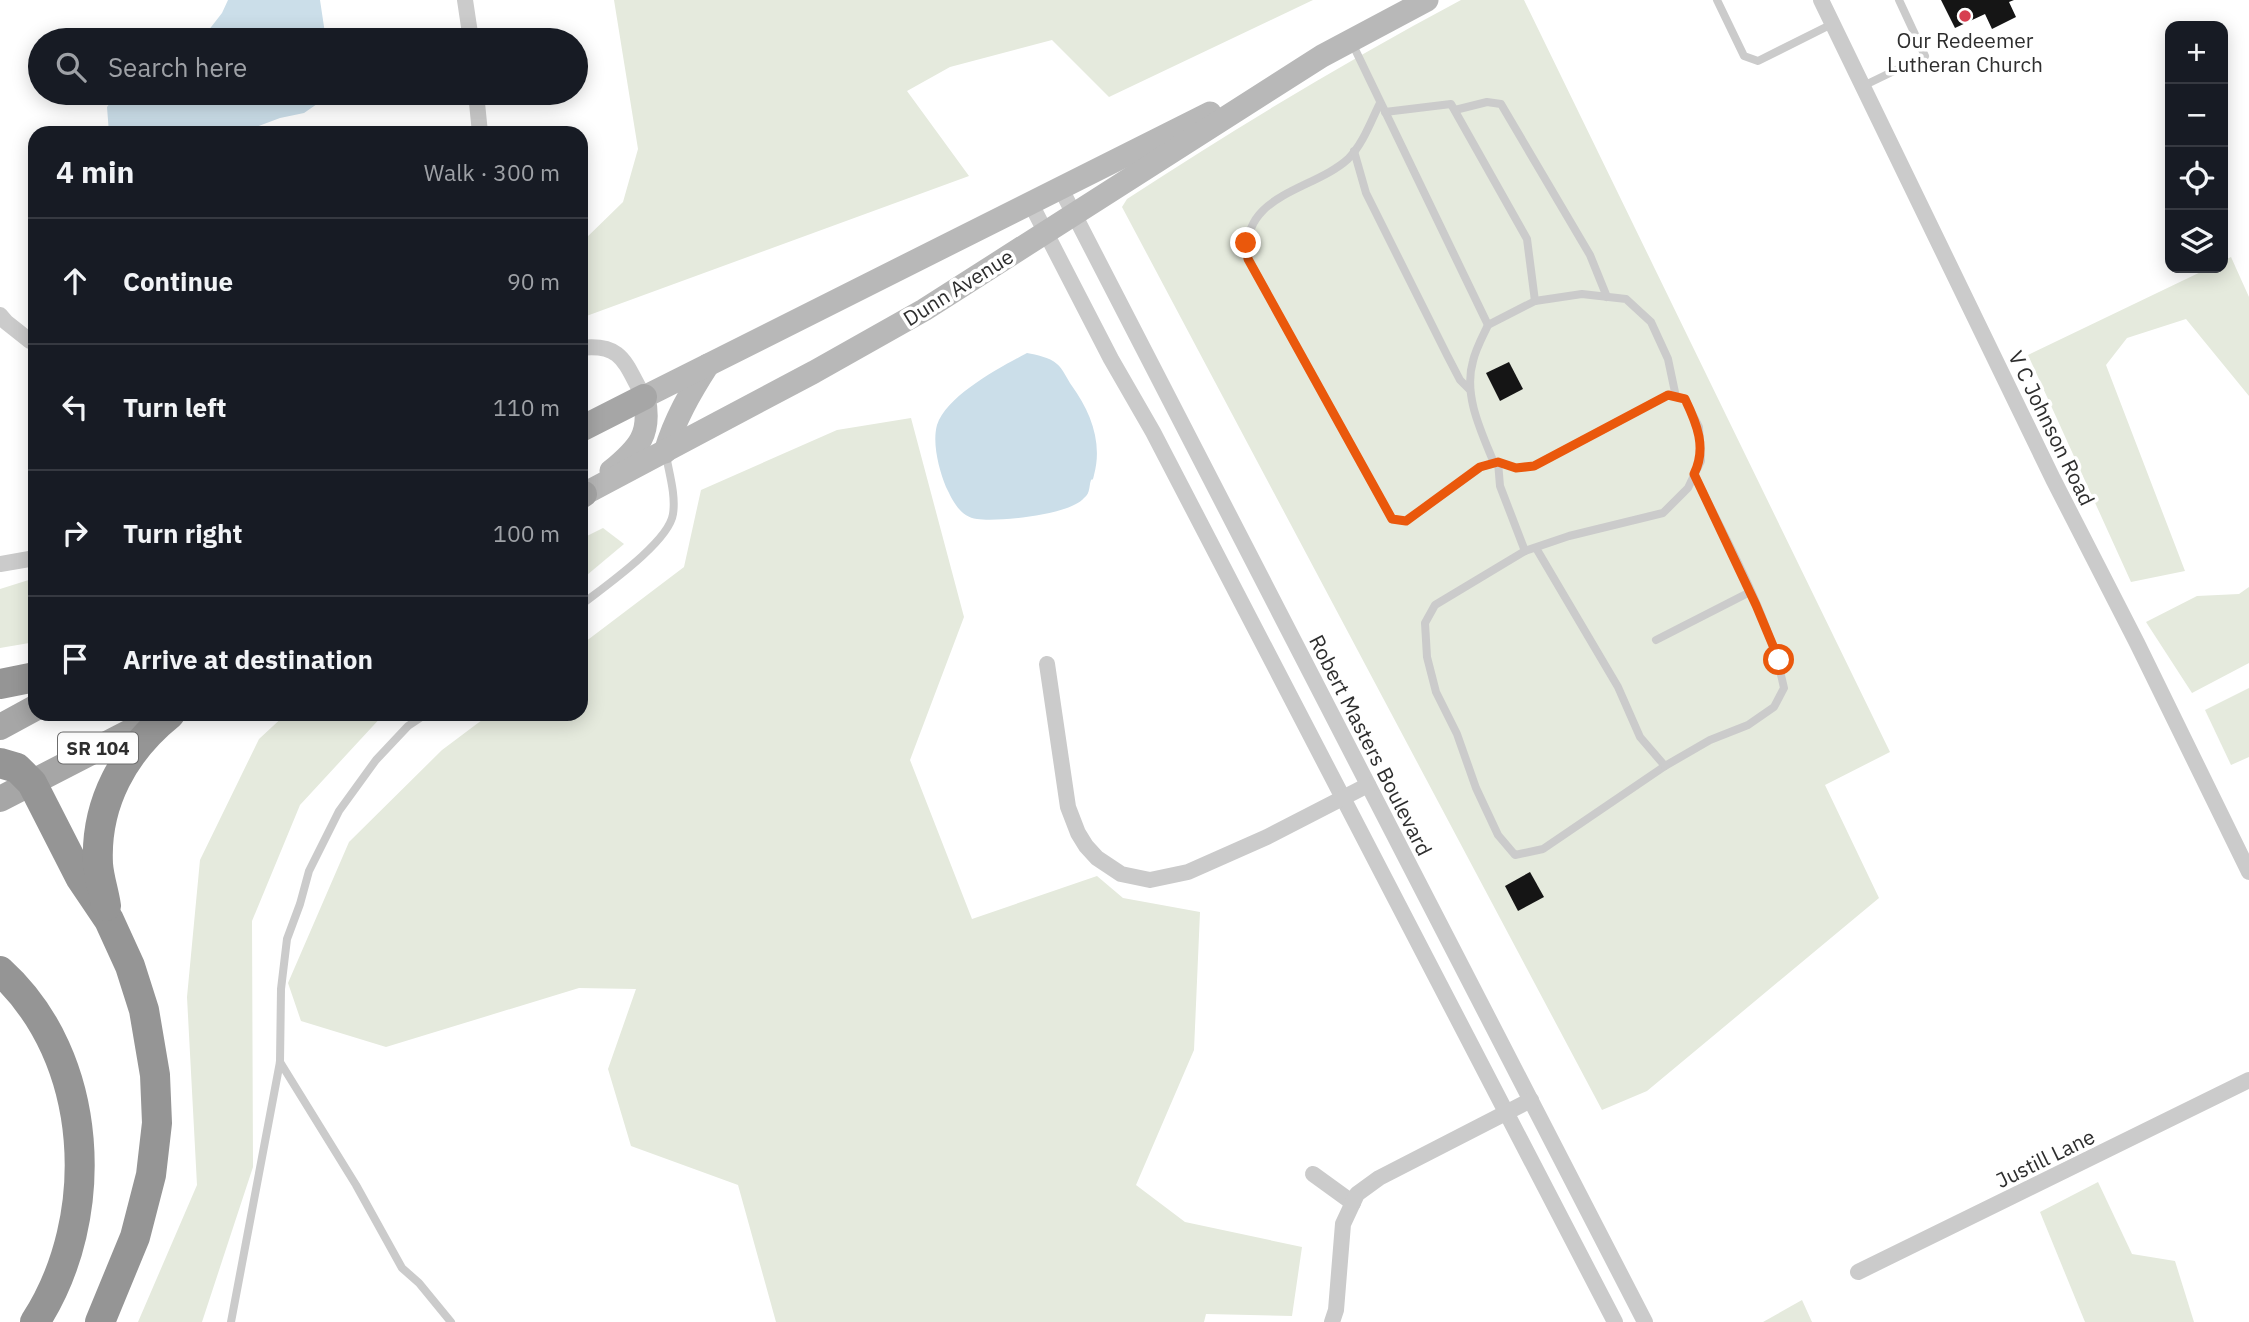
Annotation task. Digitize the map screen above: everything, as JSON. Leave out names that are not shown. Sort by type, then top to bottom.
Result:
[{"type":"highway","points":[[0,684],[28,678]]},
{"type":"highway","points":[[109,920],[99,865],[99,835],[105,806],[115,779],[129,754],[161,721]]},
{"type":"highway","points":[[0,763],[17,768],[32,783],[80,877],[109,920],[130,966],[144,1010],[155,1075],[157,1123],[151,1175],[135,1237],[100,1322]]},
{"type":"highway","points":[[0,971],[17,986],[29,1002],[55,1048],[72,1093],[78,1142],[79,1191],[64,1262],[35,1322]]},
{"type":"main road","name":"Dunn Avenue","points":[[588,425],[1322,56],[1427,0]]},
{"type":"main road","name":"Dunn Avenue","points":[[588,492],[924,310],[1322,56]]},
{"type":"main road","points":[[665,452],[671,430],[684,402],[708,365]]},
{"type":"main road","points":[[588,490],[631,455],[645,435],[648,417],[644,397]]},
{"type":"main road","points":[[0,727],[28,712]]},
{"type":"main road","name":"SR 104","points":[[0,799],[151,721]]},
{"type":"street","points":[[466,0],[470,28]]},
{"type":"street","name":"V C Johnson Road","points":[[1821,0],[2053,479],[2249,872]]},
{"type":"street","points":[[477,105],[479,126]]},
{"type":"street","name":"Robert Masters Boulevard","points":[[1060,187],[1645,1322]]},
{"type":"street","points":[[1030,202],[1111,359],[1153,432],[1615,1322]]},
{"type":"street","points":[[0,315],[28,338]]},
{"type":"street","points":[[588,347],[601,346],[614,350],[644,397]]},
{"type":"street","points":[[0,564],[28,559]]},
{"type":"street","points":[[1047,664],[1068,807],[1086,846],[1097,858],[1121,874],[1150,880],[1188,872],[1267,837],[1368,785]]},
{"type":"street","name":"Justill Lane","points":[[1858,1272],[2249,1080]]},
{"type":"street","points":[[1332,1322],[1336,1310],[1343,1224],[1357,1194],[1379,1178],[1531,1100]]},
{"type":"street","points":[[1313,1174],[1353,1203]]},
{"type":"lane","points":[[1717,0],[1744,56],[1751,60],[1758,61],[1832,24]]},
{"type":"lane","points":[[1863,86],[1925,56],[1899,0]]},
{"type":"lane","points":[[1351,40],[1488,324]]},
{"type":"lane","points":[[1455,110],[1487,102],[1501,104],[1590,255],[1607,297]]},
{"type":"lane","points":[[1380,103],[1347,160],[1283,195],[1264,211],[1249,233],[1246,243],[1248,259],[1392,519],[1406,521],[1480,467],[1496,462],[1516,468],[1534,466],[1668,395],[1685,399],[1699,428],[1700,461],[1694,474],[1688,488],[1663,513],[1569,536],[1525,551],[1436,606],[1425,623],[1427,657],[1436,692],[1457,734],[1476,788],[1498,835],[1515,855],[1543,849],[1665,766],[1710,740],[1748,725],[1774,707],[1784,688],[1779,660],[1694,474]]},
{"type":"lane","points":[[1385,112],[1451,104],[1528,239],[1535,301]]},
{"type":"lane","points":[[1354,152],[1358,172],[1371,206],[1460,380],[1469,389]]},
{"type":"lane","points":[[1525,551],[1512,523],[1500,486],[1496,462],[1476,415],[1469,389],[1472,361],[1488,324],[1535,301],[1582,294],[1626,299],[1651,322],[1668,359],[1676,397]]},
{"type":"lane","points":[[588,600],[661,538],[673,516],[671,481],[665,452]]},
{"type":"lane","points":[[1536,548],[1618,687],[1640,737],[1665,766]]},
{"type":"lane","points":[[1656,639],[1750,592]]},
{"type":"lane","points":[[231,1322],[280,1062],[281,989],[287,939],[309,871],[323,840],[356,784],[416,721]]},
{"type":"lane","points":[[280,1062],[356,1185],[402,1268],[419,1283],[451,1322]]},
{"type":"shaded area","points":[[614,0],[1313,0],[1109,97],[1052,40],[950,67],[907,91],[969,176],[588,315],[588,236],[623,202],[638,149]]},
{"type":"shaded area","points":[[1461,0],[1524,0],[1890,752],[1825,785],[1879,898],[1647,1091],[1602,1110],[1122,207],[1127,199],[1250,121]]},
{"type":"shaded area","points":[[2231,257],[2249,297],[2249,396],[2186,319],[2127,338],[2106,365],[2185,571],[2131,582],[2028,355],[2199,273],[2228,273],[2228,258]]},
{"type":"shaded area","points":[[911,418],[964,617],[910,760],[972,919],[1097,876],[1123,898],[1200,912],[1194,1050],[1136,1185],[1185,1222],[1302,1247],[1292,1316],[1206,1314],[1204,1322],[776,1322],[738,1185],[631,1146],[608,1069],[636,989],[579,988],[386,1047],[301,1021],[288,983],[349,842],[442,750],[481,721],[588,721],[588,640],[684,567],[701,490],[837,430]]},
{"type":"shaded area","points":[[603,528],[624,544],[588,574],[588,536]]},
{"type":"shaded area","points":[[28,580],[28,643],[0,648],[0,589]]},
{"type":"shaded area","points":[[2249,587],[2249,663],[2192,693],[2146,622],[2197,596],[2239,594]]},
{"type":"shaded area","points":[[2249,688],[2249,757],[2231,765],[2205,710]]},
{"type":"shaded area","points":[[278,721],[378,721],[300,805],[252,921],[253,1167],[202,1322],[138,1322],[197,1185],[187,997],[200,860],[259,739]]},
{"type":"shaded area","points":[[2098,1182],[2132,1254],[2175,1261],[2194,1322],[2085,1322],[2040,1212]]},
{"type":"shaded area","points":[[1802,1300],[1812,1322],[1763,1322]]},
{"type":"water","points":[[228,0],[320,0],[324,28],[210,28]]},
{"type":"water","points":[[316,105],[304,113],[259,126],[108,126],[107,107]]},
{"type":"water","points":[[1027,353],[1047,358],[1057,364],[1089,416],[1097,451],[1089,492],[1076,504],[1050,513],[987,520],[971,518],[958,508],[943,480],[936,448],[937,425],[943,414],[963,393]]},
{"type":"building","name":"Our Redeemer Lutheran Church","points":[[1941,0],[2014,0],[2009,2],[2016,17],[1992,29],[1985,14],[1955,28]]},
{"type":"building","points":[[1509,362],[1523,389],[1500,401],[1486,373]]},
{"type":"building","points":[[1530,872],[1544,897],[1518,911],[1505,886]]},
{"type":"place","name":"Our Redeemer Lutheran Church","points":[[1965,16]]},
{"type":"route","points":[[1246,243],[1248,259],[1392,519],[1406,521],[1480,467],[1498,462],[1516,468],[1534,466],[1668,395],[1685,399],[1699,428],[1700,461],[1694,474],[1779,660]]}]
